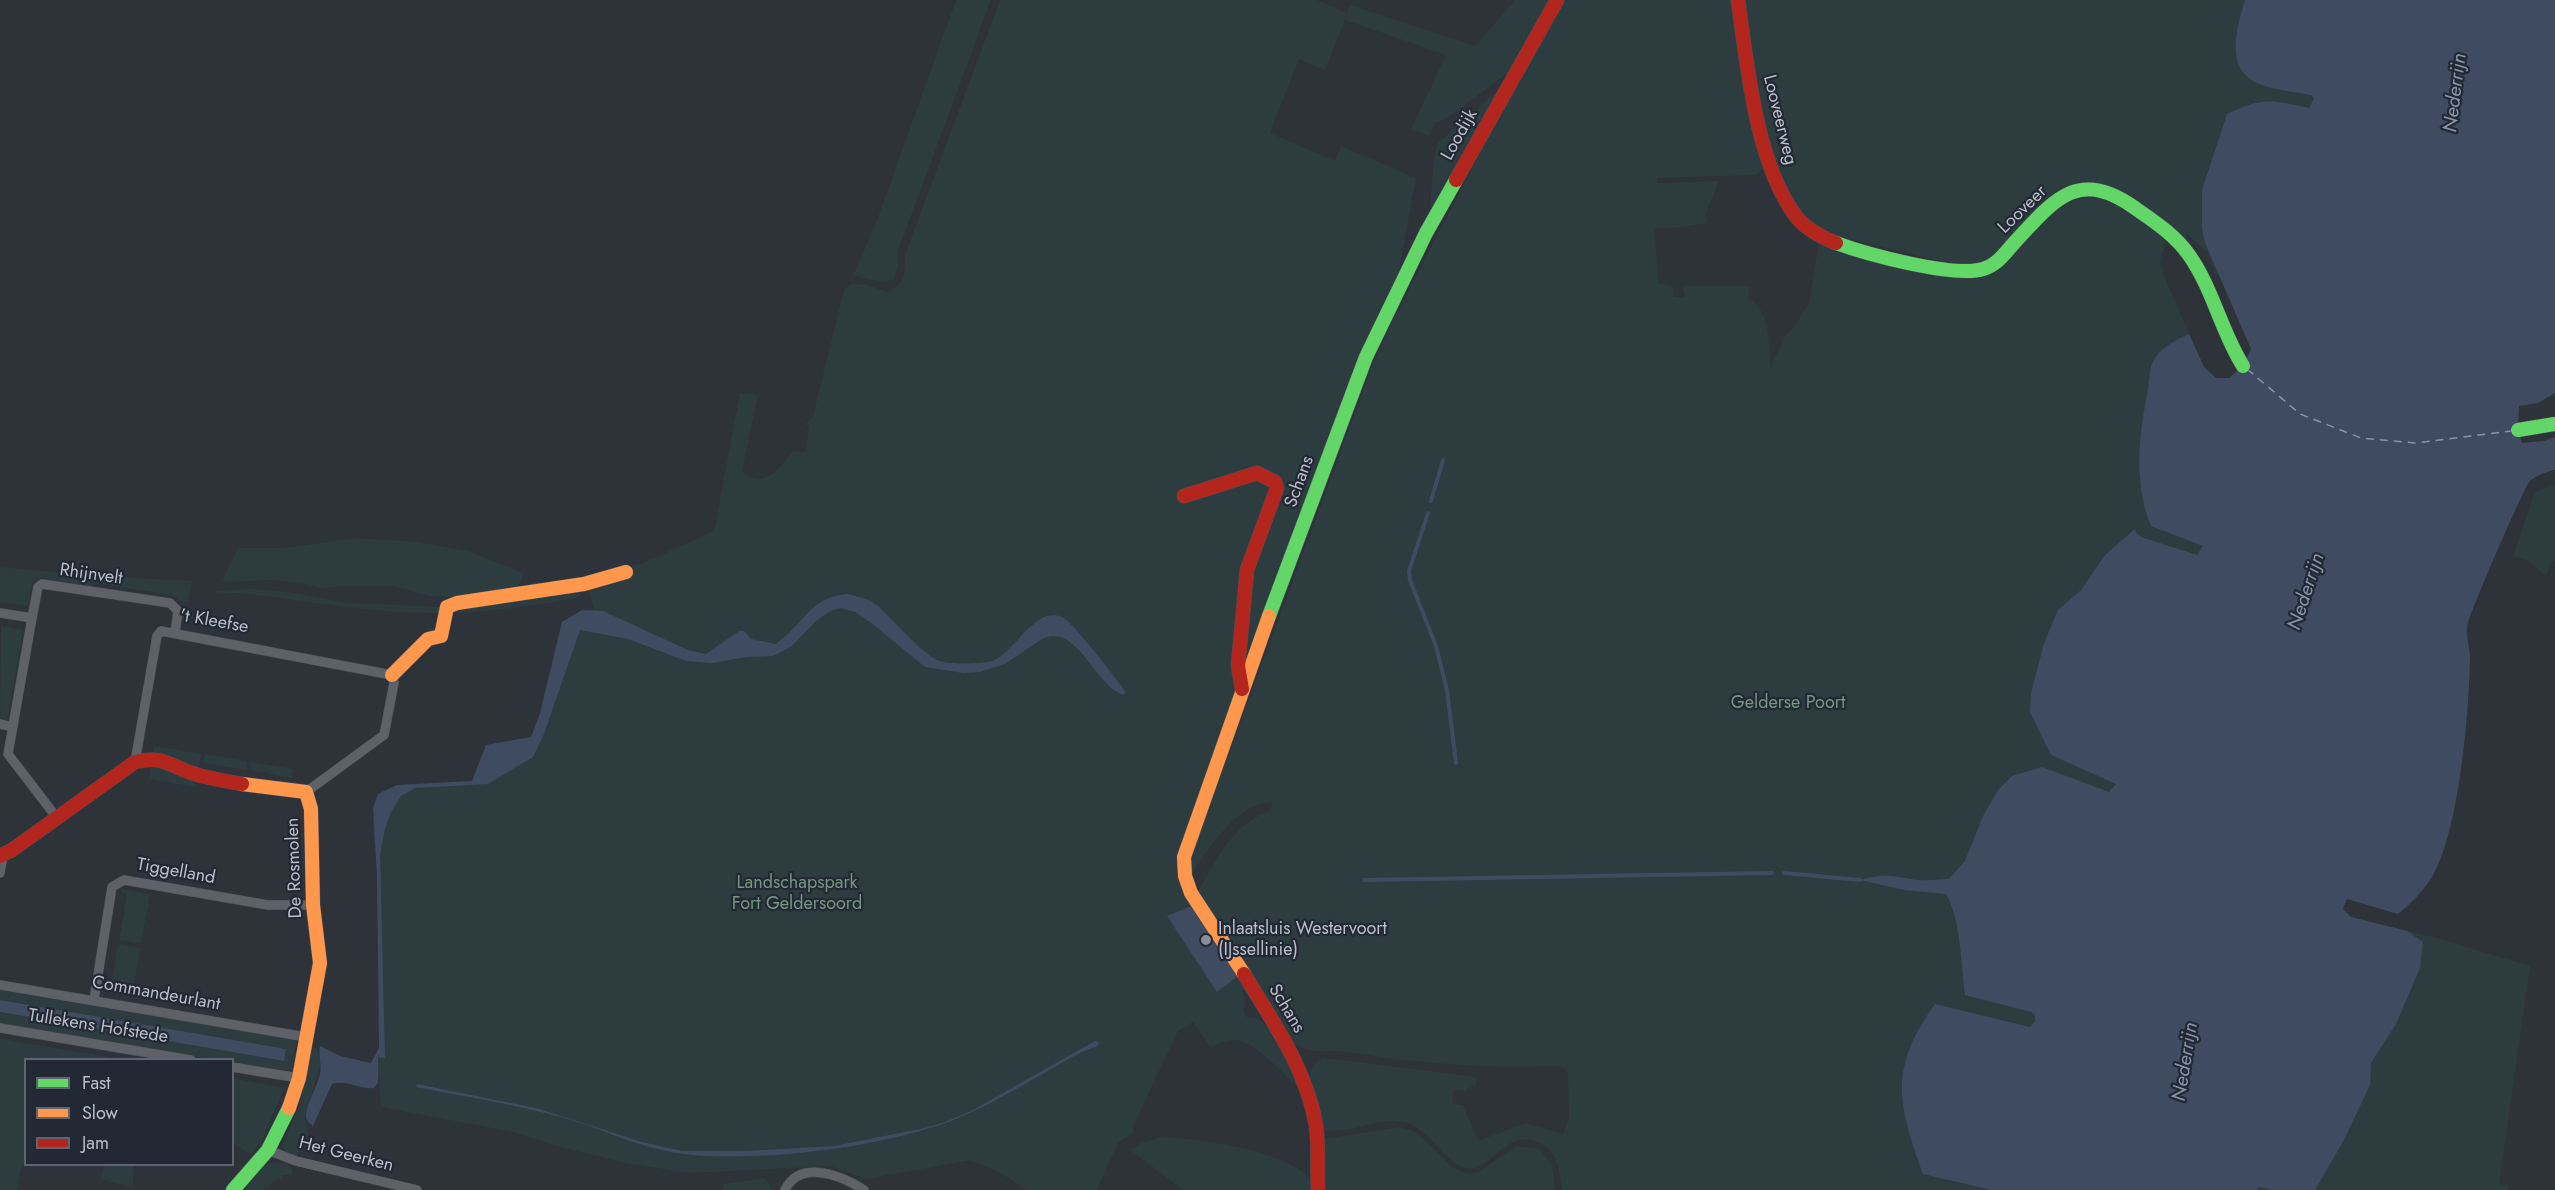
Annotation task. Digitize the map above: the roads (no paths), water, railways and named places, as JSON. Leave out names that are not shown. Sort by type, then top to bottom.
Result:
[{"type":"street","name":"Loodijk","points":[[1398,290],[1426,233],[1557,0]]},
{"type":"street","name":"Looveerweg","points":[[1738,0],[1755,109],[1774,175],[1793,214],[1802,225],[1816,234]]},
{"type":"street","name":"Looveer","points":[[1816,234],[1850,247],[1959,271],[1977,271],[1995,263],[2060,198],[2078,189],[2097,187],[2121,198],[2178,241],[2201,276],[2232,351],[2243,366]]},
{"type":"street","name":"Schans","points":[[1318,1190],[1316,1126],[1296,1060],[1244,972],[1197,903],[1185,876],[1184,857],[1242,691],[1366,357],[1398,290]]},
{"type":"street","points":[[2518,430],[2555,424]]},
{"type":"street","name":"Schans","points":[[1184,496],[1257,473],[1275,482],[1274,496],[1246,570],[1238,666],[1242,691]]},
{"type":"street","points":[[306,792],[384,735],[394,683],[392,675],[428,639],[441,636],[447,607],[456,603],[584,584],[626,572]]},
{"type":"street","name":"Rhijnvelt","points":[[32,618],[38,587],[42,584],[170,603],[178,611],[175,633]]},
{"type":"street","points":[[0,613],[32,618],[8,754],[57,818]]},
{"type":"street","name":"'t Kleefse","points":[[135,762],[157,636],[161,631],[392,675]]},
{"type":"street","points":[[0,724],[13,727]]},
{"type":"street","name":"De Rosmolen","points":[[135,762],[150,758],[172,762],[198,776],[306,792],[311,809],[313,905],[320,963],[299,1078],[284,1122],[268,1149],[233,1190]]},
{"type":"street","points":[[0,873],[1,856],[135,762]]},
{"type":"street","name":"Tiggelland","points":[[94,1000],[112,887],[124,880],[268,905],[313,905]]},
{"type":"street","name":"Commandeurlant","points":[[0,985],[306,1037]]},
{"type":"street","name":"Tullekens Hofstede","points":[[0,1028],[185,1058]]},
{"type":"street","points":[[234,1067],[299,1078]]},
{"type":"street","name":"Het Geerken","points":[[268,1149],[296,1161],[417,1190]]},
{"type":"street","points":[[785,1190],[795,1177],[810,1172],[828,1173],[864,1190]]},
{"type":"water","name":"Nederrijn","points":[[2245,0],[2555,0],[2555,393],[2538,403],[2519,406],[2518,430],[2522,443],[2544,441],[2555,437],[2555,470],[2530,481],[2497,552],[2467,627],[2470,655],[2469,682],[2461,771],[2449,832],[2432,877],[2408,906],[2398,914],[2347,899],[2343,909],[2351,917],[2407,931],[2423,942],[2420,968],[2396,1024],[2371,1063],[2370,1085],[2344,1140],[2315,1190],[2272,1190],[2258,1187],[2257,1190],[1991,1190],[1923,1174],[1908,1127],[1903,1106],[1902,1087],[1904,1068],[1910,1048],[1935,1004],[2030,1027],[2035,1021],[2035,1015],[1965,995],[1958,929],[1946,894],[1904,890],[1860,880],[1886,876],[1920,880],[1949,879],[1965,861],[1983,816],[1998,790],[2012,776],[2042,767],[2109,792],[2116,784],[2051,755],[2030,712],[2031,693],[2044,643],[2058,610],[2081,590],[2105,555],[2135,529],[2137,534],[2144,538],[2197,555],[2203,546],[2151,526],[2145,509],[2139,458],[2151,369],[2153,361],[2162,350],[2189,334],[2204,367],[2216,378],[2229,378],[2243,366],[2251,349],[2205,243],[2202,228],[2202,190],[2227,114],[2250,105],[2268,102],[2309,108],[2314,98],[2311,95],[2260,84],[2245,75],[2236,56],[2236,44]]},
{"type":"water","points":[[848,594],[869,600],[877,605],[923,650],[937,660],[948,663],[993,661],[1006,652],[1042,618],[1053,615],[1064,618],[1086,641],[1126,692],[1123,695],[1113,689],[1085,657],[1065,639],[1054,636],[1042,639],[1005,664],[980,672],[963,673],[925,667],[870,622],[855,612],[841,608],[830,611],[816,621],[792,646],[773,656],[746,657],[712,663],[686,661],[628,639],[580,630],[544,734],[533,757],[488,784],[415,788],[401,796],[391,812],[380,855],[385,1058],[378,1057],[378,1083],[374,1088],[342,1083],[332,1084],[313,1126],[307,1120],[307,1109],[320,1074],[320,1046],[340,1056],[371,1063],[379,1048],[377,874],[373,808],[378,794],[397,785],[472,781],[486,745],[531,737],[540,713],[562,622],[582,610],[603,611],[688,650],[706,654],[739,631],[744,631],[751,639],[775,644],[785,637],[815,606],[835,596]]},
{"type":"water","points":[[1192,906],[1238,976],[1217,992],[1167,916]]},
{"type":"water","points":[[0,1000],[286,1049],[284,1061],[0,1012]]},
{"type":"water","points":[[1095,1041],[1099,1042],[1098,1046],[1084,1051],[1002,1097],[951,1121],[888,1139],[777,1155],[707,1156],[676,1153],[649,1147],[549,1114],[416,1087],[417,1084],[536,1108],[642,1142],[682,1151],[746,1151],[834,1146],[945,1122],[971,1111]]},
{"type":"waterway","points":[[1431,501],[1443,460]]},
{"type":"waterway","points":[[1428,513],[1409,571],[1410,580],[1436,646],[1447,690],[1456,763]]},
{"type":"waterway","points":[[1364,880],[1772,873]]},
{"type":"waterway","points":[[1784,873],[1860,880]]},
{"type":"place","name":"Inlaatsluis Westervoort (IJssellinie)","points":[[1206,940]]},
{"type":"park label","name":"Gelderse Poort","points":[[1788,704]]},
{"type":"park label","name":"Landschapspark Fort Geldersoord","points":[[797,894]]}]
